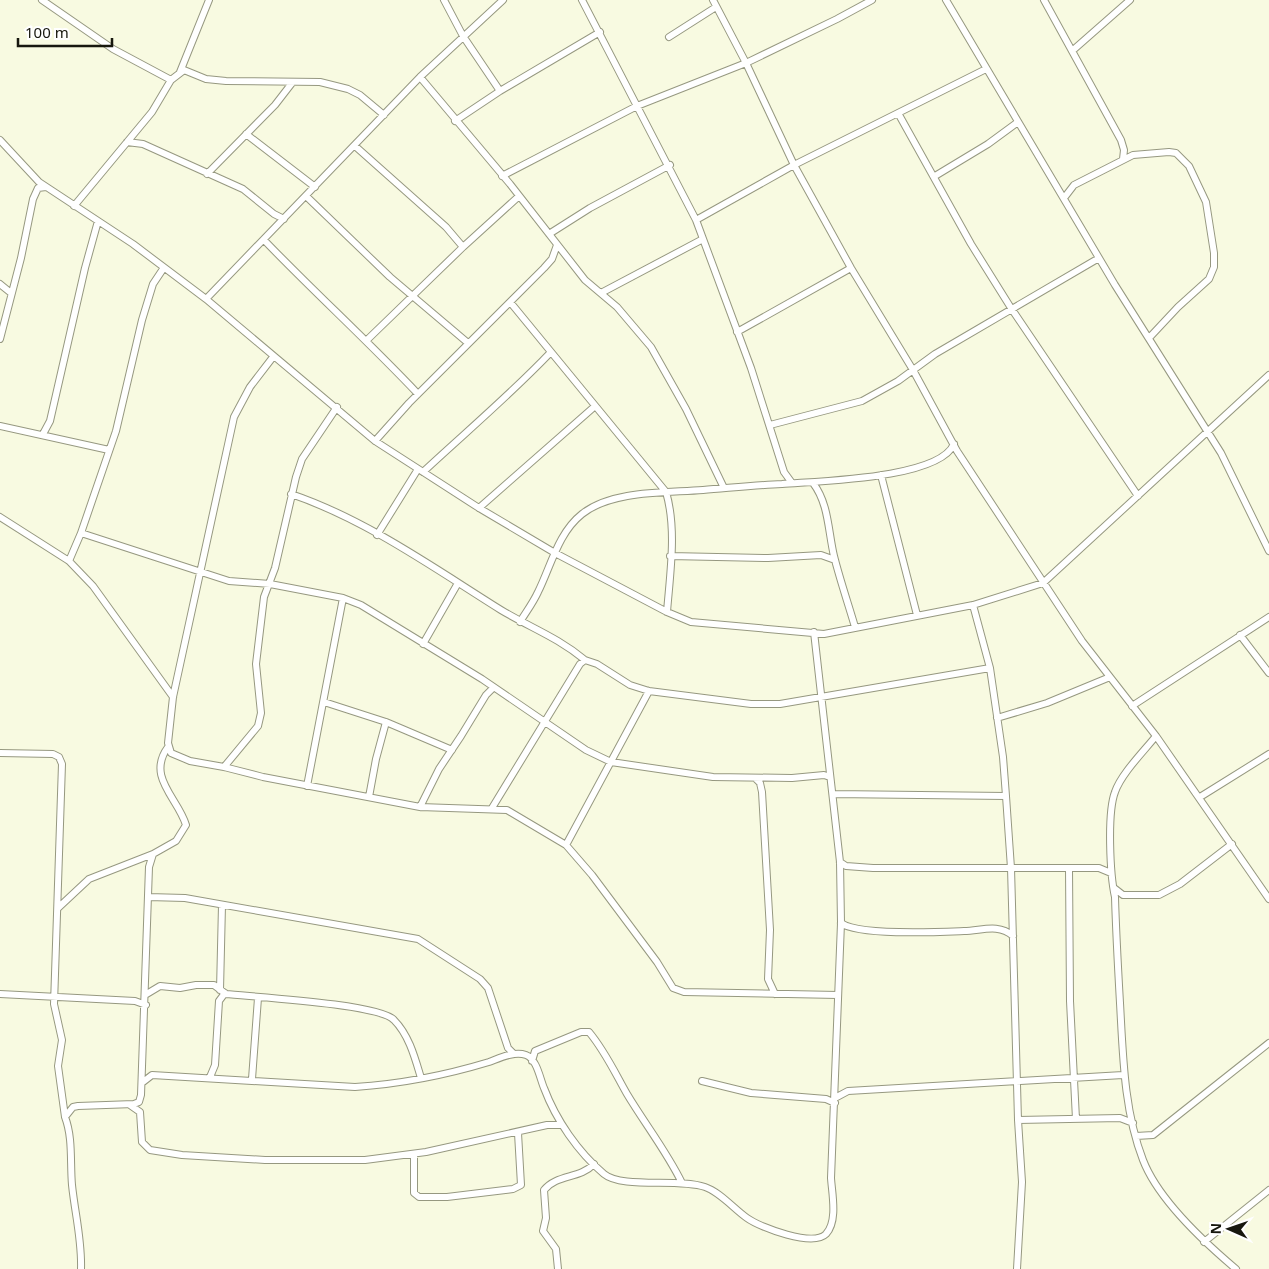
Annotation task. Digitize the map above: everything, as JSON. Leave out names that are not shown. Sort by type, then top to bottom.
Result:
[{"type":"street","points":[[42,0],[113,49],[171,80]]},
{"type":"street","points":[[74,206],[152,112],[171,80],[180,72],[209,0]]},
{"type":"street","points":[[444,0],[463,36],[500,91]]},
{"type":"street","points":[[206,299],[420,77],[503,0]]},
{"type":"street","points":[[582,0],[670,166],[696,220],[738,332],[784,472],[792,483]]},
{"type":"street","points":[[502,176],[637,106],[746,63],[872,0]]},
{"type":"street","points":[[946,0],[1099,258],[1221,453],[1269,551]]},
{"type":"street","points":[[1044,0],[1121,140],[1124,150],[1123,159]]},
{"type":"street","points":[[1072,51],[1130,0]]},
{"type":"street","points":[[669,37],[714,3],[746,63],[794,165],[851,268],[913,370],[954,444],[1043,583],[1110,677],[1200,797],[1269,899]]},
{"type":"street","points":[[455,121],[500,91],[600,32]]},
{"type":"street","points":[[696,220],[794,165],[986,69]]},
{"type":"street","points":[[180,72],[184,70],[206,79],[226,81],[320,82],[360,94],[384,114]]},
{"type":"street","points":[[420,77],[585,280],[630,321],[651,347],[686,409],[724,488]]},
{"type":"street","points":[[207,174],[246,134],[292,82]]},
{"type":"street","points":[[898,113],[935,176],[971,244],[1011,308],[1138,496]]},
{"type":"street","points":[[935,176],[988,144],[1018,122]]},
{"type":"street","points":[[246,134],[315,187]]},
{"type":"street","points":[[0,140],[34,177],[46,187],[98,221],[206,299],[273,357],[337,407],[375,441],[479,508],[555,553],[667,612],[691,622],[824,634],[973,605],[1043,583],[1269,376]]},
{"type":"street","points":[[127,142],[143,144],[243,189],[274,214],[284,219]]},
{"type":"street","points":[[355,146],[446,227],[463,247]]},
{"type":"street","points":[[1064,198],[1074,185],[1134,155],[1169,152],[1182,158],[1193,173],[1206,202],[1214,253],[1214,267],[1209,279],[1149,338]]},
{"type":"street","points":[[549,234],[590,208],[670,166]]},
{"type":"street","points":[[0,339],[36,192],[34,177]]},
{"type":"street","points":[[36,192],[46,187]]},
{"type":"street","points":[[306,196],[390,276],[468,343]]},
{"type":"street","points":[[367,340],[463,247],[518,197]]},
{"type":"street","points":[[43,434],[50,421],[84,268],[98,221]]},
{"type":"street","points":[[601,293],[703,239]]},
{"type":"street","points":[[264,240],[290,268],[367,340],[418,394]]},
{"type":"street","points":[[375,441],[418,394],[552,259],[557,245]]},
{"type":"street","points":[[770,425],[862,401],[1011,308],[1099,258]]},
{"type":"street","points":[[69,561],[81,533],[122,412],[142,320],[157,276],[157,263]]},
{"type":"street","points":[[738,332],[851,268]]},
{"type":"street","points":[[157,276],[163,269]]},
{"type":"street","points":[[0,284],[11,293]]},
{"type":"street","points":[[510,302],[550,353],[580,386],[594,407],[666,492],[669,504],[670,556],[667,612]]},
{"type":"street","points":[[377,535],[420,471],[482,416],[513,392],[550,353]]},
{"type":"street","points":[[58,908],[90,879],[153,854],[176,841],[186,825],[184,818],[164,787],[160,763],[168,747],[173,697],[234,417],[250,387],[273,357]]},
{"type":"street","points":[[224,767],[258,726],[261,713],[257,681],[257,650],[264,597],[270,584],[291,494],[302,459],[337,407]]},
{"type":"street","points":[[479,508],[594,407]]},
{"type":"street","points":[[0,426],[109,450]]},
{"type":"street","points":[[520,622],[538,593],[555,553],[572,524],[583,513],[613,498],[666,492],[813,483],[881,474],[926,465],[950,452],[954,444]]},
{"type":"street","points":[[881,474],[918,615]]},
{"type":"street","points":[[813,483],[821,495],[826,511],[836,560],[855,627]]},
{"type":"street","points":[[291,494],[337,511],[520,622],[553,636],[585,660],[597,664],[630,684],[649,691],[751,704],[780,704],[990,668]]},
{"type":"street","points":[[0,517],[69,561],[93,586],[173,697]]},
{"type":"street","points":[[81,533],[229,581],[270,584],[342,598],[361,605],[546,721],[586,750],[611,762],[713,777],[755,778],[824,775],[830,777]]},
{"type":"street","points":[[670,556],[768,558],[821,555],[836,560]]},
{"type":"street","points":[[423,644],[458,583]]},
{"type":"street","points":[[307,786],[342,598]]},
{"type":"street","points":[[973,605],[990,668],[1006,796],[1011,868],[1016,1080],[1022,1182],[1017,1269]]},
{"type":"street","points":[[1132,706],[1269,617]]},
{"type":"street","points":[[143,1082],[152,1075],[355,1087],[387,1085],[465,1070],[514,1054],[526,1056],[532,1061],[550,1104],[562,1125],[606,1176],[619,1181],[682,1182],[706,1188],[763,1228],[783,1234],[820,1238],[829,1228],[833,1214],[831,1178],[841,923],[840,862],[814,632]]},
{"type":"street","points":[[1240,635],[1269,673]]},
{"type":"street","points":[[492,808],[580,664],[585,660]]},
{"type":"street","points":[[997,718],[1047,703],[1110,677]]},
{"type":"street","points":[[164,684],[176,685]]},
{"type":"street","points":[[420,807],[438,768],[452,750],[486,695],[493,688]]},
{"type":"street","points":[[566,845],[649,691]]},
{"type":"street","points":[[324,702],[386,722],[452,750]]},
{"type":"street","points":[[369,797],[376,759],[386,722]]},
{"type":"street","points":[[1156,736],[1115,791],[1111,807],[1111,873],[1115,897],[1123,1075],[1143,1161],[1152,1178],[1182,1218],[1204,1242],[1236,1269]]},
{"type":"street","points":[[168,747],[179,758],[307,786],[420,807],[507,810],[526,819],[566,845],[647,949],[673,988],[684,992],[838,995]]},
{"type":"street","points":[[0,754],[53,754],[61,760],[54,996],[62,1040],[58,1066],[71,1153],[74,1198],[81,1242],[81,1269]]},
{"type":"street","points":[[1200,797],[1269,754]]},
{"type":"street","points":[[755,778],[760,783],[762,792],[769,921],[768,979],[775,994]]},
{"type":"street","points":[[833,794],[1006,796]]},
{"type":"street","points":[[1112,884],[1120,894],[1159,895],[1180,884],[1232,844]]},
{"type":"street","points":[[65,1117],[73,1107],[130,1105],[138,1102],[143,1082],[148,897],[153,854]]},
{"type":"street","points":[[840,862],[846,866],[873,868],[1099,868],[1111,873]]},
{"type":"street","points":[[1069,868],[1072,1077],[1076,1119]]},
{"type":"street","points":[[148,897],[185,898],[418,940],[472,973],[484,984],[497,1013],[508,1048],[514,1054]]},
{"type":"street","points":[[210,1077],[215,1065],[219,1000],[222,992],[222,906]]},
{"type":"street","points":[[841,923],[850,928],[888,931],[965,931],[993,928],[1009,932],[1013,936]]},
{"type":"street","points":[[145,995],[160,986],[180,988],[192,985],[208,985],[222,992],[258,998],[327,1004],[389,1015],[404,1033],[421,1078]]},
{"type":"street","points":[[0,994],[135,1001],[146,1005]]},
{"type":"street","points":[[252,1080],[258,998]]},
{"type":"street","points":[[532,1061],[535,1051],[582,1032],[589,1032],[610,1060],[626,1092],[670,1159],[682,1182]]},
{"type":"street","points":[[1136,1136],[1153,1135],[1182,1110],[1269,1044]]},
{"type":"street","points":[[702,1081],[751,1094],[835,1100],[848,1091],[1123,1075]]},
{"type":"street","points":[[130,1105],[140,1112],[142,1142],[150,1150],[211,1158],[364,1160],[414,1154],[518,1133],[547,1125],[562,1125]]},
{"type":"street","points":[[1018,1120],[1120,1118],[1133,1123]]},
{"type":"street","points":[[414,1154],[414,1193],[419,1198],[447,1197],[513,1189],[521,1184],[518,1133]]},
{"type":"street","points":[[558,1269],[556,1249],[543,1231],[546,1218],[544,1190],[564,1177],[587,1172],[594,1164]]},
{"type":"street","points":[[1204,1242],[1269,1190]]}]
